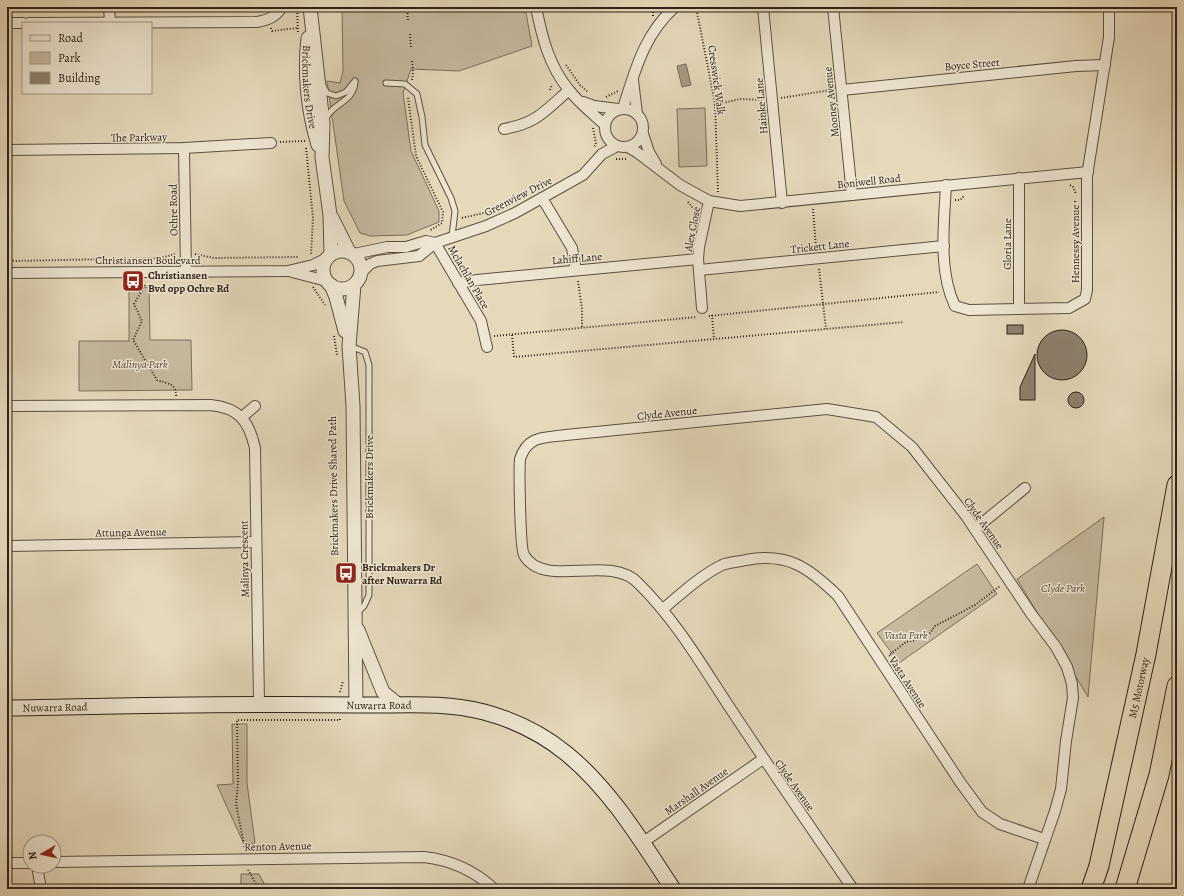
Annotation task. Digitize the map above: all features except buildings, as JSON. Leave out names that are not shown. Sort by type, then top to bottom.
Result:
[{"type":"highway","name":"M5 Motorway","points":[[1091,889],[1099,866],[1146,654],[1177,485]]},
{"type":"highway","points":[[1125,889],[1159,775],[1177,686]]},
{"type":"main road","name":"Nuwarra Road","points":[[7,708],[258,703],[356,705],[428,704],[483,712],[513,721],[541,736],[567,754],[606,795],[642,843],[673,889]]},
{"type":"street","points":[[109,7],[110,22],[256,22],[268,19],[279,13],[282,7]]},
{"type":"street","points":[[536,7],[546,51],[569,90],[580,100],[593,105],[633,111],[643,123],[643,134],[637,142],[628,147],[612,144],[593,105]]},
{"type":"street","name":"Hainke Lane","points":[[763,7],[782,203]]},
{"type":"street","name":"Mooney Avenue","points":[[833,7],[852,195]]},
{"type":"street","name":"Hennessy Avenue","points":[[946,185],[944,246],[948,292],[955,306],[969,310],[1069,308],[1085,299],[1087,290],[1088,172],[1109,37],[1109,7]]},
{"type":"street","points":[[601,156],[609,116],[620,109],[633,78],[640,55],[650,37],[672,8]]},
{"type":"street","name":"Brickmakers Drive","points":[[310,11],[323,123],[322,157],[330,215],[329,256]]},
{"type":"street","name":"Brickmakers Drive","points":[[310,11],[306,59],[307,79],[312,126],[322,157]]},
{"type":"street","points":[[7,23],[22,23]]},
{"type":"street","name":"Boyce Street","points":[[842,90],[1045,69],[1105,65]]},
{"type":"street","points":[[633,78],[637,114]]},
{"type":"street","points":[[504,129],[522,126],[536,120],[569,90]]},
{"type":"street","name":"Boniwell Road","points":[[643,134],[649,152],[661,172]]},
{"type":"street","name":"The Parkway","points":[[7,150],[184,148],[271,143]]},
{"type":"street","name":"Greenview Drive","points":[[358,279],[370,264],[377,261],[420,256],[435,243],[500,219],[542,198],[583,175],[601,156],[617,146]]},
{"type":"street","name":"Boniwell Road","points":[[628,147],[638,152],[680,186],[713,202],[740,206],[1088,172]]},
{"type":"street","name":"Ochre Road","points":[[184,148],[186,272]]},
{"type":"street","name":"Gloria Lane","points":[[1019,178],[1019,309]]},
{"type":"street","points":[[542,198],[572,248],[576,270]]},
{"type":"street","name":"Alex Close","points":[[702,308],[699,264],[706,216],[713,202]]},
{"type":"street","name":"Brickmakers Drive","points":[[330,215],[352,253]]},
{"type":"street","name":"Greenview Drive","points":[[352,253],[387,247],[406,247],[426,242],[435,243]]},
{"type":"street","name":"Mclachlan Place","points":[[435,243],[481,321],[487,347]]},
{"type":"street","name":"Trickett Lane","points":[[699,264],[944,246]]},
{"type":"street","points":[[343,250],[352,253],[360,263],[358,279],[343,289],[329,283],[323,270],[329,256],[343,250]]},
{"type":"street","name":"Christiansen Boulevard","points":[[7,273],[288,271],[313,265],[329,256]]},
{"type":"street","name":"Lahiff Lane","points":[[458,283],[576,270],[699,264]]},
{"type":"street","name":"Christiansen Boulevard","points":[[288,271],[329,283]]},
{"type":"street","name":"Brickmakers Drive","points":[[349,346],[358,279]]},
{"type":"street","name":"Brickmakers Drive","points":[[329,283],[340,306],[349,346],[353,406],[356,705]]},
{"type":"street","points":[[7,406],[223,406],[242,417],[255,406]]},
{"type":"street","name":"Clyde Avenue","points":[[853,889],[763,759],[663,609],[636,580],[611,570],[535,568],[523,554],[520,459],[523,449],[529,442],[539,438],[566,435],[827,410],[876,417],[912,447],[975,529],[1056,647],[1067,667],[1072,684],[1074,698],[1066,741],[1061,789],[1028,889]]},
{"type":"street","name":"Malinya Crescent","points":[[242,417],[250,432],[254,448],[258,703]]},
{"type":"street","points":[[975,529],[1025,488]]},
{"type":"street","name":"Attunga Avenue","points":[[7,546],[255,542]]},
{"type":"street","name":"Vasta Avenue","points":[[663,609],[707,574],[723,565],[760,558],[792,561],[816,575],[838,596],[960,782],[982,812],[1000,824],[1044,840]]},
{"type":"street","points":[[355,619],[383,692],[399,704]]},
{"type":"street","name":"Marshall Avenue","points":[[642,843],[763,759]]},
{"type":"street","name":"Renton Avenue","points":[[62,862],[246,858],[432,858],[464,868],[479,877],[494,889]]},
{"type":"street","points":[[7,863],[22,863]]},
{"type":"street","points":[[38,874],[41,889]]},
{"type":"lane","points":[[316,58],[321,82],[327,93],[331,96],[341,95],[355,81],[351,96],[328,112],[323,123]]},
{"type":"lane","points":[[386,83],[406,84],[417,94],[422,117],[425,145],[451,198],[455,211],[452,236]]},
{"type":"lane","name":"Brickmakers Drive","points":[[349,346],[362,349],[365,352],[369,365],[369,595],[364,606],[355,619]]},
{"type":"path","points":[[407,7],[408,21]]},
{"type":"path","points":[[653,7],[653,19]]},
{"type":"path","name":"Cresswick Walk","points":[[696,7],[714,105],[718,184],[713,202]]},
{"type":"path","points":[[268,19],[272,31],[298,28]]},
{"type":"path","points":[[410,34],[411,48]]},
{"type":"path","points":[[563,59],[593,105]]},
{"type":"path","points":[[412,61],[412,81]]},
{"type":"path","points":[[619,90],[593,105],[585,118],[592,123],[596,144],[592,151],[601,156],[609,164],[614,159],[628,159]]},
{"type":"path","points":[[776,99],[831,90]]},
{"type":"path","points":[[408,95],[416,156],[443,212],[442,223],[426,232]]},
{"type":"path","points":[[714,105],[740,99],[766,100]]},
{"type":"path","points":[[271,143],[305,141]]},
{"type":"path","points":[[1065,183],[1073,187],[1076,194],[1075,217],[1087,217]]},
{"type":"path","points":[[945,200],[960,200],[967,193]]},
{"type":"path","points":[[688,200],[695,212],[706,216]]},
{"type":"path","points":[[813,208],[817,253]]},
{"type":"path","points":[[462,218],[496,210]]},
{"type":"path","points":[[7,259],[15,261],[162,258],[175,254]]},
{"type":"path","points":[[195,254],[214,258],[300,257]]},
{"type":"path","points":[[306,256],[311,254]]},
{"type":"path","points":[[818,263],[822,283],[826,329]]},
{"type":"path","points":[[576,270],[582,309],[582,328]]},
{"type":"path","points":[[145,285],[134,304],[142,321],[134,335],[134,344],[157,380],[172,384],[175,387],[176,406]]},
{"type":"path","points":[[313,289],[322,299],[327,309]]},
{"type":"path","points":[[712,315],[714,339]]},
{"type":"path","points":[[512,335],[514,357],[904,322]]},
{"type":"path","points":[[333,332],[338,362]]},
{"type":"path","points":[[882,664],[892,658],[890,655],[906,642],[920,639],[935,626],[975,605],[1009,579]]},
{"type":"path","points":[[340,688],[343,682],[343,674]]},
{"type":"path","points":[[259,889],[246,866],[245,842],[238,822],[236,804],[238,783],[237,720],[340,720]]},
{"type":"green space","points":[[342,7],[525,7],[532,46],[459,71],[411,69],[403,93],[411,151],[439,211],[439,222],[407,235],[370,236],[360,233],[344,201],[327,81],[340,83],[343,71]]},
{"type":"green space","points":[[705,108],[707,166],[679,167],[677,109]]},
{"type":"green space","name":"Malinya Park","points":[[149,287],[150,340],[191,340],[192,390],[79,391],[79,341],[129,341],[129,288]]},
{"type":"green space","name":"Clyde Park","points":[[1104,517],[1088,697],[1017,579]]},
{"type":"green space","name":"Vasta Park","points":[[977,564],[997,594],[899,663],[877,633]]},
{"type":"green space","points":[[232,724],[247,724],[247,783],[255,843],[244,844],[217,785],[233,784]]},
{"type":"green space","points":[[241,874],[259,874],[267,889],[241,889]]},
{"type":"shaded area","points":[[686,64],[691,85],[682,87],[677,66]]},
{"type":"place","name":"Christiansen Bvd opp Ochre Rd","points":[[133,281]]},
{"type":"place","name":"Brickmakers Dr after Nuwarra Rd","points":[[346,573]]}]
